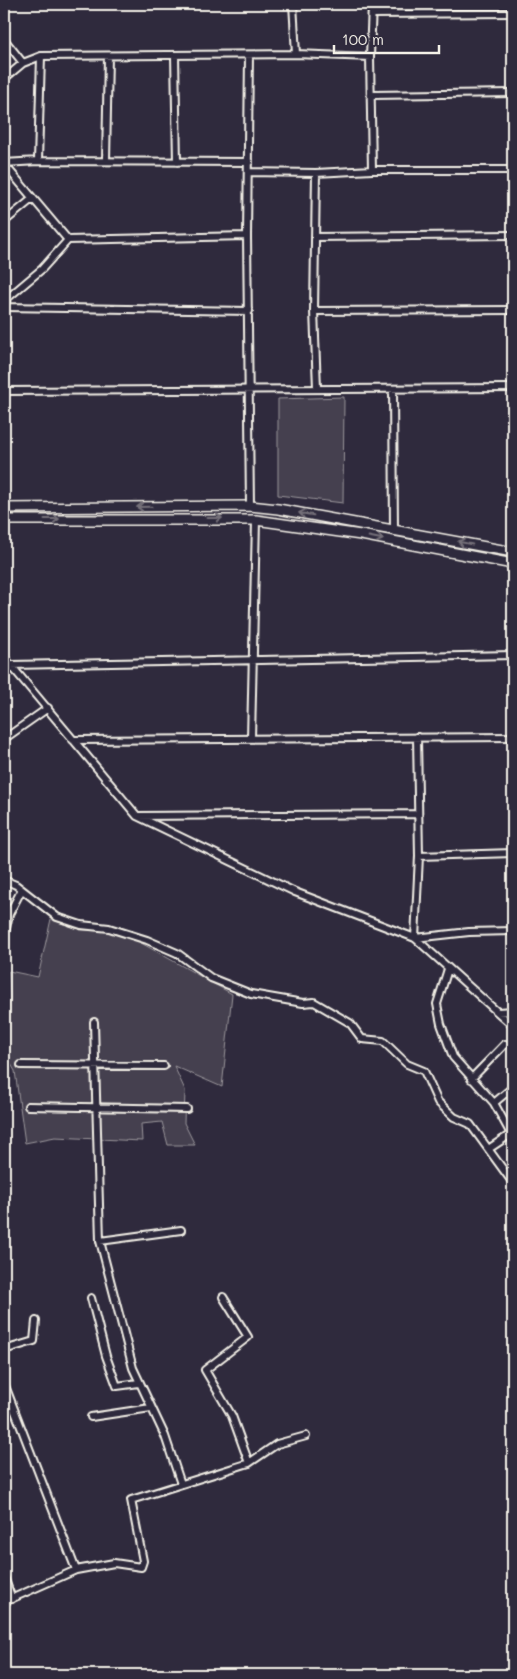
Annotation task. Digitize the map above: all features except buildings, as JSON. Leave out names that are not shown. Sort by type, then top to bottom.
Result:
[{"type":"main road","points":[[4,508],[250,506],[513,552]]},
{"type":"main road","points":[[4,520],[256,520],[361,535],[513,564]]},
{"type":"street","points":[[293,4],[296,54]]},
{"type":"street","points":[[372,4],[370,57],[372,170]]},
{"type":"street","points":[[372,14],[513,13]]},
{"type":"street","points":[[4,39],[23,63]]},
{"type":"street","points":[[4,79],[23,63],[41,56],[296,54],[370,57]]},
{"type":"street","points":[[249,55],[247,236],[250,506]]},
{"type":"street","points":[[38,161],[41,56]]},
{"type":"street","points":[[106,161],[108,56]]},
{"type":"street","points":[[175,56],[177,162]]},
{"type":"street","points":[[372,95],[513,93]]},
{"type":"street","points":[[4,163],[38,161],[249,162]]},
{"type":"street","points":[[4,163],[68,240]]},
{"type":"street","points":[[248,172],[316,173],[372,170],[513,170]]},
{"type":"street","points":[[316,173],[314,311],[317,388]]},
{"type":"street","points":[[4,222],[32,199]]},
{"type":"street","points":[[315,237],[513,235]]},
{"type":"street","points":[[4,301],[42,269],[68,240],[247,236]]},
{"type":"street","points":[[4,307],[249,311]]},
{"type":"street","points":[[314,311],[513,310]]},
{"type":"street","points":[[4,391],[513,388]]},
{"type":"street","points":[[393,389],[394,530]]},
{"type":"street","points":[[251,738],[256,520]]},
{"type":"street","points":[[11,665],[513,655]]},
{"type":"street","points":[[4,657],[137,816],[295,892],[415,938],[513,1026]]},
{"type":"street","points":[[4,740],[48,708]]},
{"type":"street","points":[[73,740],[513,737]]},
{"type":"street","points":[[415,938],[419,856],[417,738]]},
{"type":"street","points":[[137,816],[417,814]]},
{"type":"street","points":[[419,856],[513,853]]},
{"type":"street","points":[[4,880],[16,885],[21,891],[34,898],[57,917],[81,925],[109,928],[148,940],[177,953],[211,978],[250,994],[303,1003],[314,1002],[350,1023],[362,1040],[383,1041],[407,1064],[424,1071],[438,1102],[454,1117],[470,1124],[490,1148],[496,1161],[513,1183]]},
{"type":"street","points":[[4,938],[9,914],[21,891]]},
{"type":"street","points":[[415,938],[469,932],[513,931]]},
{"type":"street","points":[[448,969],[438,1004],[441,1024],[453,1057],[494,1103],[510,1134],[490,1148]]},
{"type":"street","points":[[498,1012],[513,1010]]},
{"type":"street","points":[[94,1022],[100,1241],[139,1383],[165,1436],[181,1484]]},
{"type":"street","points":[[471,1078],[505,1044]]},
{"type":"street","points":[[21,1065],[164,1066]]},
{"type":"street","points":[[494,1103],[513,1087]]},
{"type":"street","points":[[28,1106],[188,1109]]},
{"type":"street","points":[[100,1241],[181,1230]]},
{"type":"street","points":[[223,1297],[248,1337],[205,1370],[232,1416],[249,1463]]},
{"type":"street","points":[[91,1298],[106,1356],[117,1386],[139,1383]]},
{"type":"street","points":[[4,1350],[34,1341],[36,1320]]},
{"type":"street","points":[[4,1383],[76,1570]]},
{"type":"street","points":[[90,1417],[151,1408]]},
{"type":"street","points":[[4,1602],[76,1570],[114,1563],[141,1567],[143,1561],[131,1500],[249,1463],[277,1444],[306,1436]]},
{"type":"street","points":[[4,1577],[12,1599]]},
{"type":"shaded area","points":[[344,397],[343,503],[278,495],[278,399]]},
{"type":"shaded area","points":[[51,919],[80,930],[110,931],[134,939],[232,994],[222,1087],[174,1066],[185,1090],[184,1123],[195,1145],[168,1145],[162,1122],[141,1124],[142,1141],[55,1137],[25,1143],[15,1071],[8,1059],[6,1039],[10,999],[9,971],[38,977]]}]
